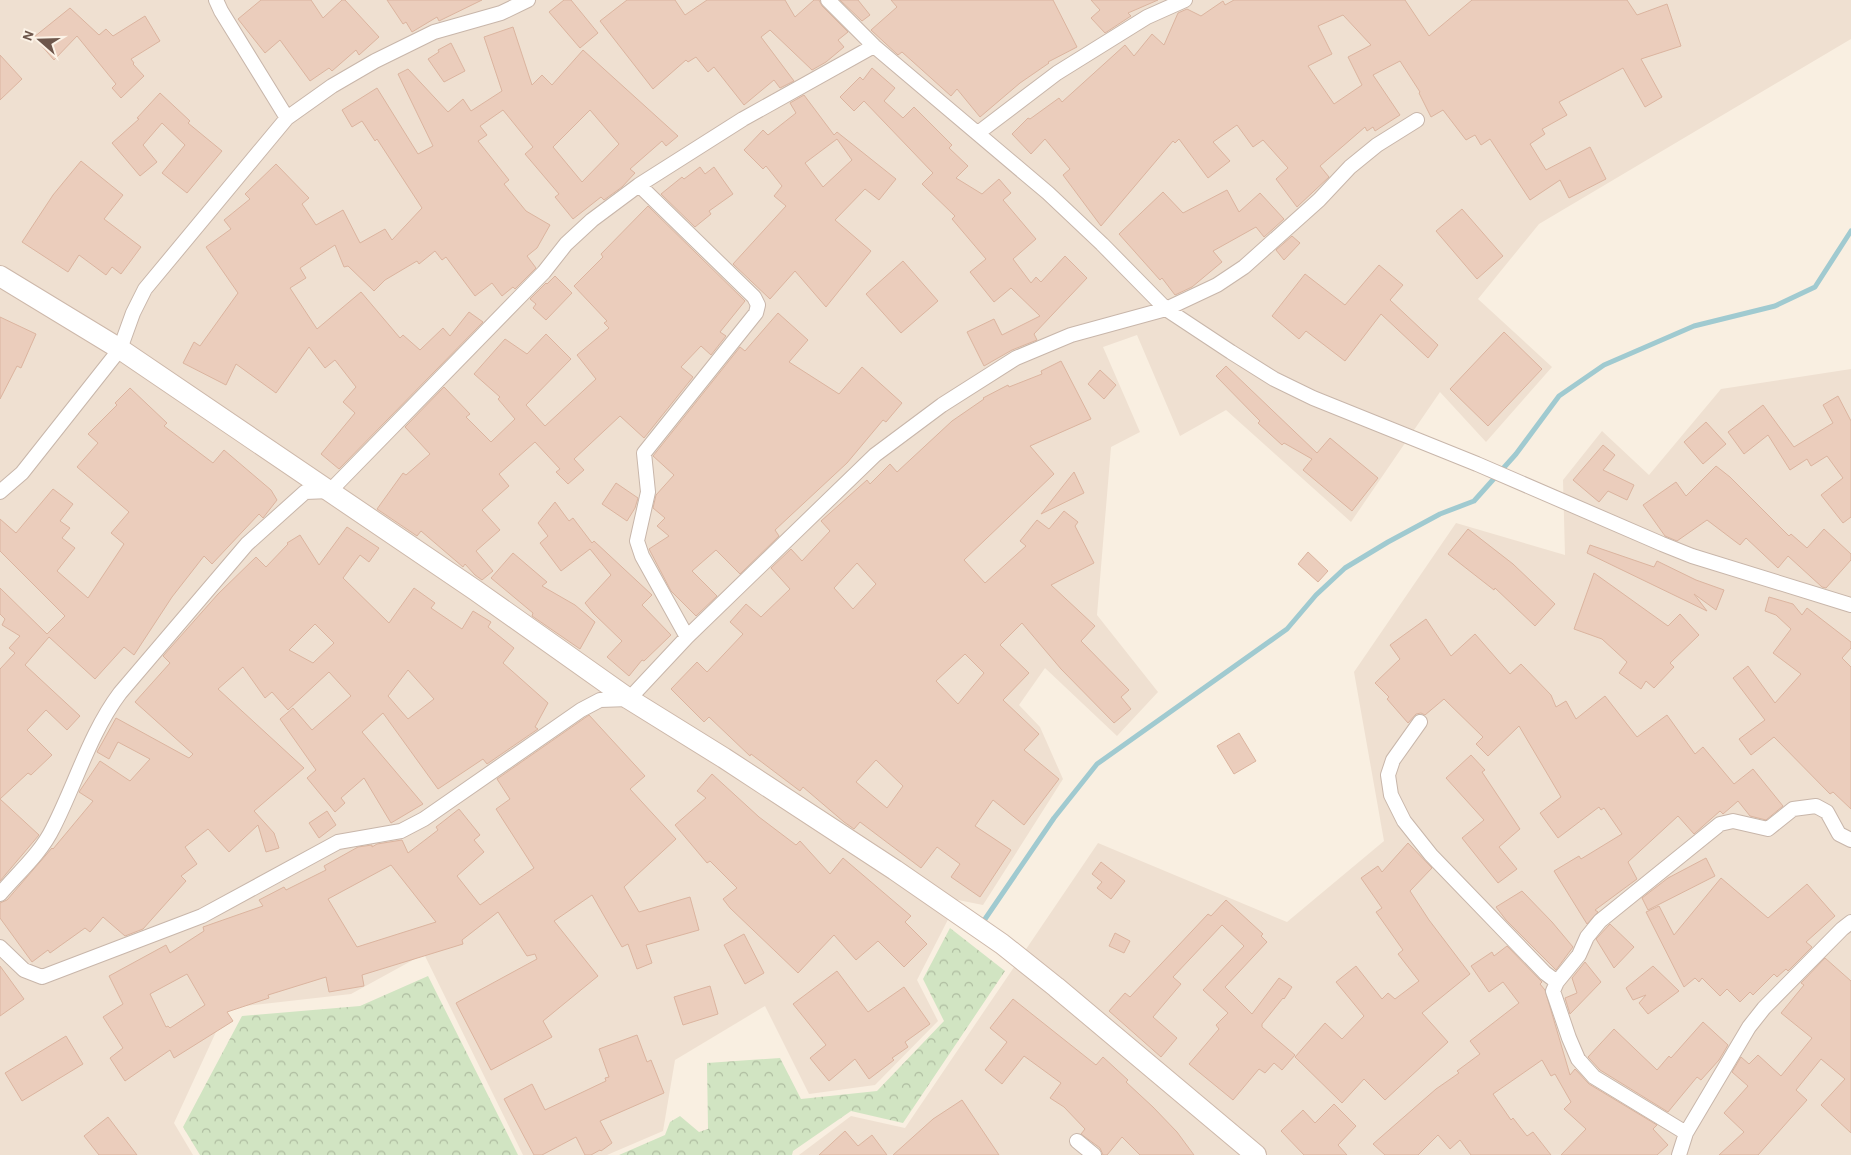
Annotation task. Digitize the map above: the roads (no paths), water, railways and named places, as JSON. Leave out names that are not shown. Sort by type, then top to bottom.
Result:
[{"type":"main road","points":[[0,276],[120,349],[475,590],[629,699],[724,758],[879,859],[1002,944],[1256,1155]]},
{"type":"street","points":[[216,0],[287,118]]},
{"type":"street","points":[[0,492],[22,473],[120,349],[133,313],[145,289],[287,118],[332,86],[375,61],[434,32],[500,6],[528,0]]},
{"type":"street","points":[[828,0],[874,46],[1055,200],[1102,244],[1166,309],[1274,379],[1322,401],[1477,464],[1692,556],[1851,605]]},
{"type":"street","points":[[978,133],[1057,73],[1147,17],[1185,0]]},
{"type":"street","points":[[0,894],[40,848],[53,829],[106,712],[247,544],[305,492],[330,491],[544,272],[566,244],[592,220],[638,185],[743,119],[874,46]]},
{"type":"street","points":[[0,947],[24,970],[42,977],[202,916],[338,842],[401,831],[424,819],[588,707],[600,700],[629,699],[687,637],[875,455],[942,405],[1016,358],[1062,338],[1166,309],[1217,285],[1244,267],[1319,200],[1350,167],[1376,145],[1417,120]]},
{"type":"street","points":[[638,185],[754,297],[758,305],[756,313],[644,453],[648,492],[637,541],[642,556],[687,637]]},
{"type":"street","points":[[1420,722],[1393,760],[1388,775],[1391,795],[1404,821],[1438,862],[1545,973],[1557,982]]},
{"type":"street","points":[[1686,1133],[1594,1077],[1578,1059],[1553,992],[1557,982],[1579,955],[1587,937],[1600,922],[1720,824],[1733,821],[1768,829],[1793,809],[1816,806],[1828,812],[1839,834],[1851,840]]},
{"type":"street","points":[[1679,1155],[1686,1133],[1754,1021],[1777,994],[1851,922]]},
{"type":"street","points":[[1076,1140],[1094,1155]]},
{"type":"waterway","points":[[983,922],[1054,818],[1097,764],[1287,629],[1316,595],[1345,568],[1440,514],[1474,501],[1516,454],[1559,396],[1604,365],[1694,326],[1775,306],[1815,287],[1851,231]]}]
